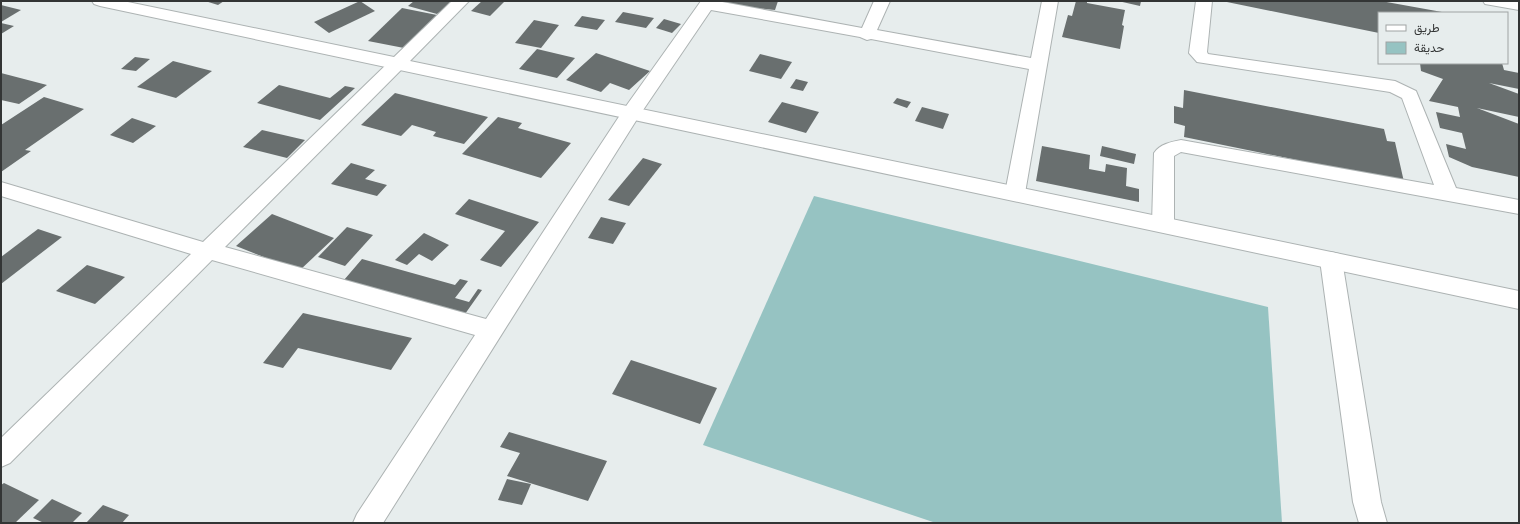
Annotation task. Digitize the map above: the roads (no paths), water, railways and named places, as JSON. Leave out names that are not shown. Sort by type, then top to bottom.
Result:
[{"type":"street","points":[[100,1],[133,4],[397,64],[1519,300]]},
{"type":"street","points":[[1,455],[461,1]]},
{"type":"street","points":[[867,35],[882,1]]},
{"type":"street","points":[[1015,193],[1050,1]]},
{"type":"street","points":[[1204,1],[1198,53],[1203,58],[1395,87],[1405,91],[1410,95],[1448,194]]},
{"type":"street","points":[[1491,1],[1518,5]]},
{"type":"street","points":[[367,523],[631,113],[708,2],[867,35],[1038,65]]},
{"type":"street","points":[[1163,224],[1164,153],[1171,148],[1181,146],[1519,207]]},
{"type":"street","points":[[1,189],[208,251],[491,330]]},
{"type":"street","points":[[1331,260],[1367,502],[1373,523]]}]
